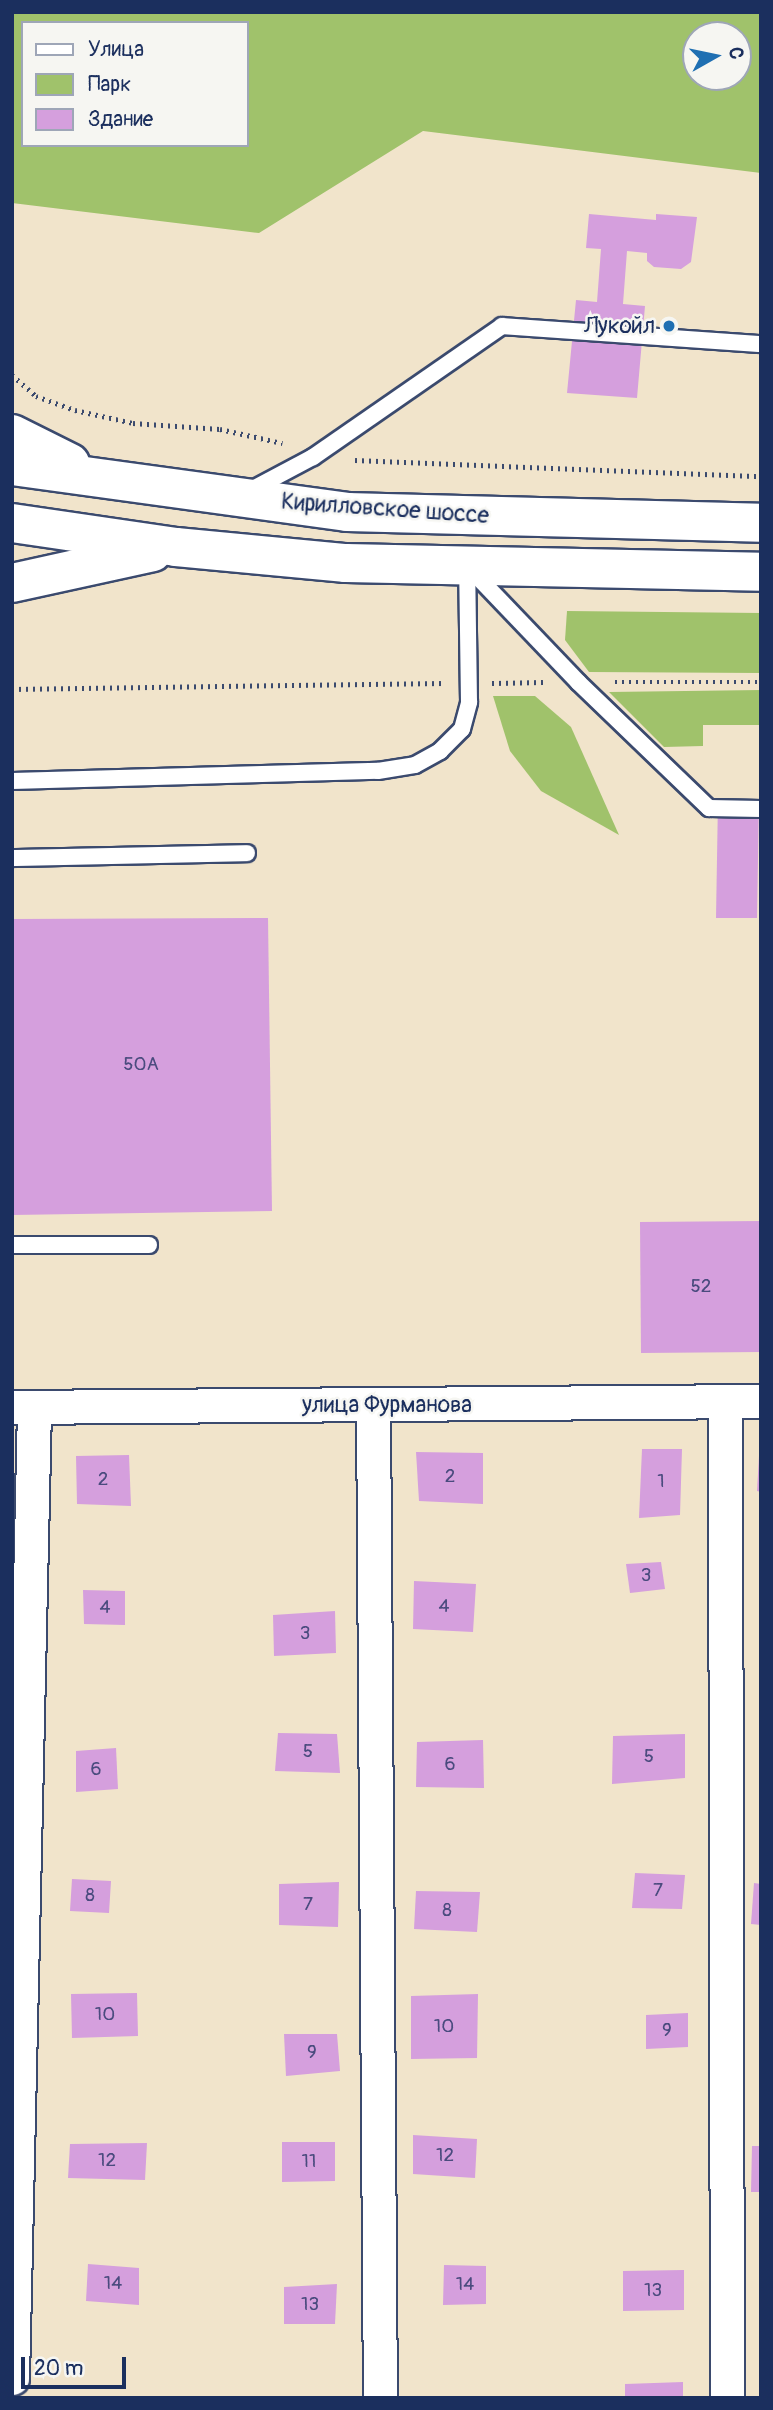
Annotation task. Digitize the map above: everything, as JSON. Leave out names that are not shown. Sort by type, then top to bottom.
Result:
[{"type":"main road","points":[[12,434],[33,448],[124,485]]},
{"type":"main road","name":"Кирилловское шоссе","points":[[12,466],[124,485],[346,512],[761,523]]},
{"type":"main road","points":[[12,523],[176,547],[346,563],[761,572]]},
{"type":"main road","points":[[12,583],[176,547]]},
{"type":"street","points":[[725,1401],[727,2398]]},
{"type":"street","name":"улица Фурманова","points":[[23,1407],[761,1401]]},
{"type":"street","points":[[373,1405],[380,2398]]},
{"type":"street","points":[[12,2378],[23,1407]]},
{"type":"lane","points":[[236,498],[320,452],[502,326],[761,344]]},
{"type":"lane","points":[[467,566],[578,682],[709,808],[761,808]]},
{"type":"lane","points":[[12,781],[378,771],[415,765],[440,751],[462,729],[468,683],[467,566]]},
{"type":"lane","points":[[12,858],[247,853]]},
{"type":"lane","points":[[12,1245],[149,1245]]},
{"type":"path","points":[[12,375],[36,396],[75,410],[133,423],[219,429],[369,463],[761,476]]},
{"type":"path","points":[[12,689],[761,682]]},
{"type":"green space","points":[[12,12],[761,12],[761,173],[423,131],[259,233],[12,203]]},
{"type":"green space","points":[[567,611],[761,613],[761,673],[589,672],[565,640]]},
{"type":"green space","points":[[761,690],[761,725],[703,725],[703,746],[664,747],[609,692]]},
{"type":"green space","points":[[493,696],[535,696],[571,727],[619,835],[541,791],[510,751]]},
{"type":"building","points":[[589,214],[656,220],[656,214],[697,217],[691,262],[681,269],[654,267],[647,261],[647,253],[627,251],[623,304],[645,306],[637,398],[567,393],[576,300],[597,302],[601,249],[586,248]]},
{"type":"building","points":[[718,799],[759,800],[757,918],[716,918]]},
{"type":"building","points":[[268,918],[272,1211],[12,1215],[12,919]]},
{"type":"building","points":[[761,1221],[761,1352],[641,1353],[640,1222]]},
{"type":"building","points":[[642,1449],[682,1449],[680,1515],[639,1518]]},
{"type":"building","points":[[416,1452],[483,1453],[483,1504],[419,1501]]},
{"type":"building","points":[[129,1455],[131,1506],[77,1504],[76,1456]]},
{"type":"building","points":[[761,1456],[761,1492],[757,1491]]},
{"type":"building","points":[[661,1562],[665,1589],[630,1593],[626,1564]]},
{"type":"building","points":[[414,1581],[476,1584],[473,1632],[413,1629]]},
{"type":"building","points":[[83,1590],[125,1591],[125,1625],[84,1624]]},
{"type":"building","points":[[335,1611],[336,1653],[274,1656],[273,1615]]},
{"type":"building","points":[[278,1733],[337,1734],[340,1773],[275,1771]]},
{"type":"building","points":[[685,1734],[685,1778],[612,1784],[613,1736]]},
{"type":"building","points":[[483,1740],[484,1788],[416,1787],[417,1742]]},
{"type":"building","points":[[116,1748],[118,1789],[76,1792],[76,1751]]},
{"type":"building","points":[[635,1873],[685,1875],[682,1909],[632,1908]]},
{"type":"building","points":[[72,1879],[111,1881],[109,1913],[70,1911]]},
{"type":"building","points":[[339,1882],[338,1927],[279,1925],[279,1884]]},
{"type":"building","points":[[754,1883],[761,1884],[761,1925],[751,1924]]},
{"type":"building","points":[[416,1891],[480,1892],[477,1932],[414,1929]]},
{"type":"building","points":[[137,1993],[138,2036],[72,2038],[71,1994]]},
{"type":"building","points":[[478,1994],[477,2058],[411,2059],[411,1996]]},
{"type":"building","points":[[688,2013],[688,2047],[646,2049],[646,2015]]},
{"type":"building","points":[[284,2034],[337,2034],[340,2071],[286,2076]]},
{"type":"building","points":[[413,2135],[477,2139],[475,2178],[413,2174]]},
{"type":"building","points":[[282,2142],[335,2142],[335,2181],[282,2182]]},
{"type":"building","points":[[147,2143],[145,2180],[68,2178],[70,2144]]},
{"type":"building","points":[[752,2146],[761,2146],[761,2192],[751,2192]]},
{"type":"building","points":[[88,2264],[139,2268],[139,2305],[86,2301]]},
{"type":"building","points":[[444,2265],[486,2266],[486,2304],[443,2305]]},
{"type":"building","points":[[684,2270],[684,2310],[623,2311],[623,2271]]},
{"type":"building","points":[[337,2284],[335,2324],[284,2324],[284,2287]]},
{"type":"building","points":[[683,2382],[683,2398],[625,2398],[625,2384]]},
{"type":"place","name":"Лукойл","points":[[669,326]]}]
